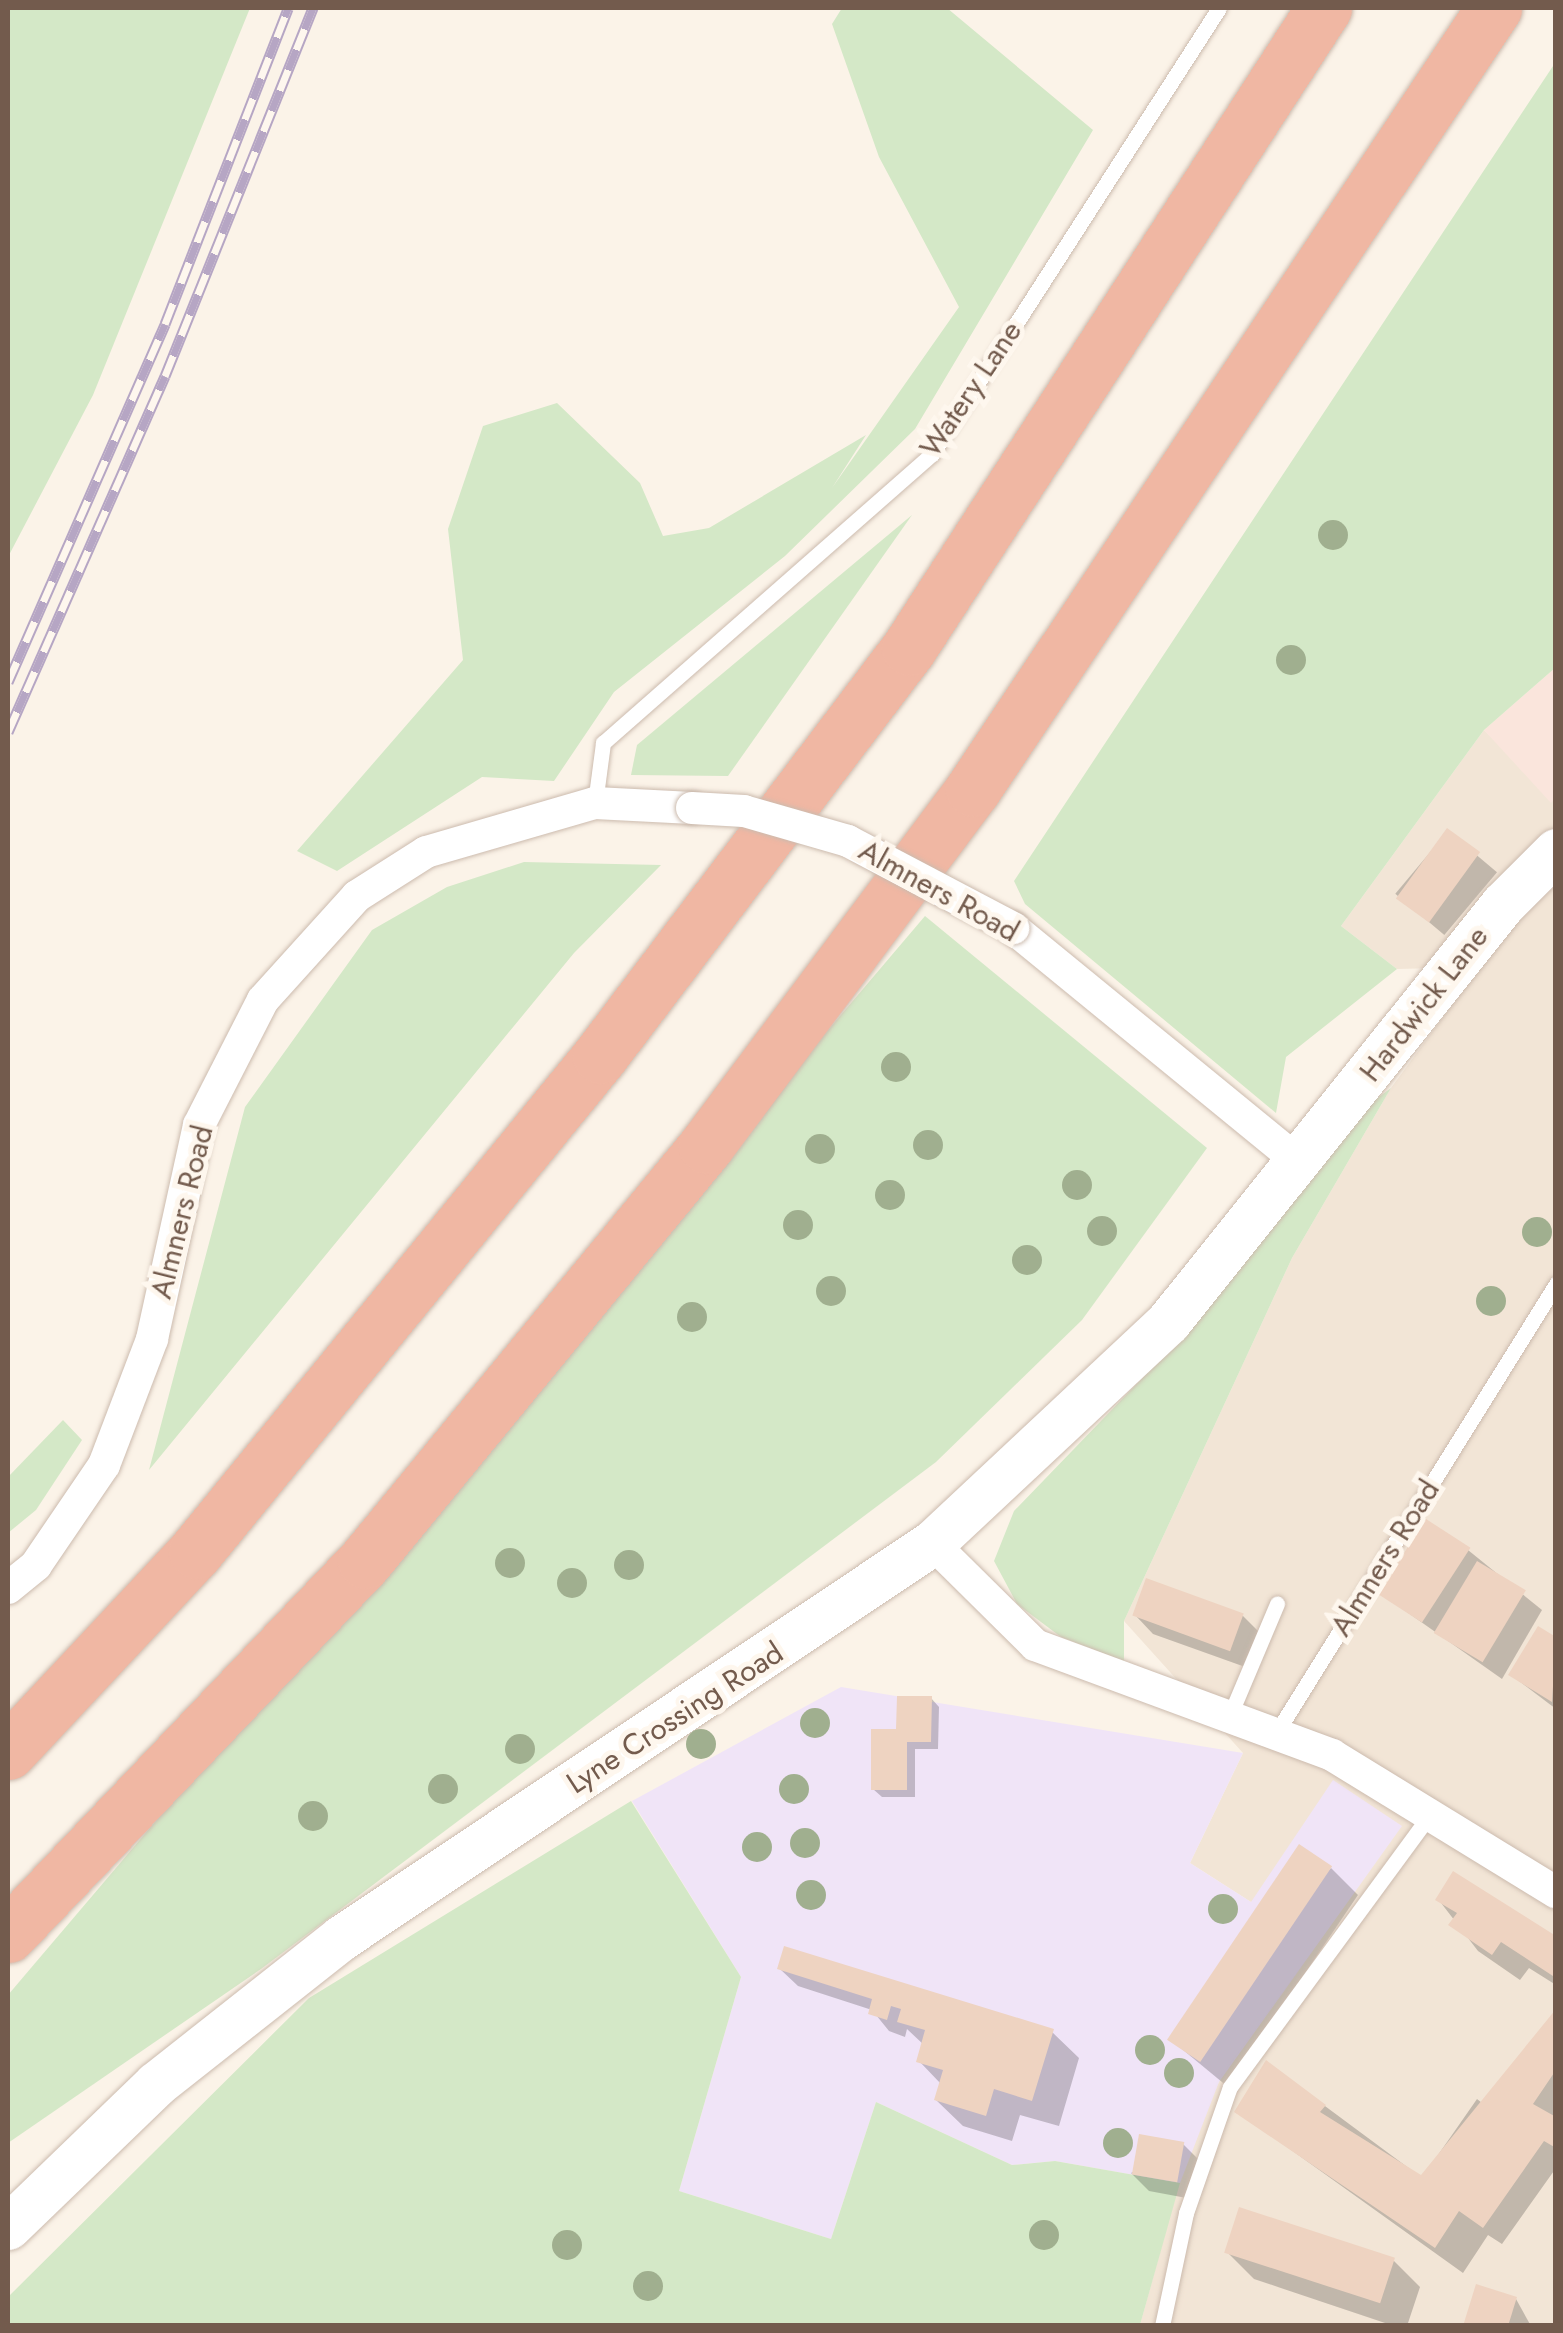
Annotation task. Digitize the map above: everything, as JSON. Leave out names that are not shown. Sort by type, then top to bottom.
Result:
[{"type":"highway","points":[[8,1752],[222,1520],[600,1056],[873,695],[1324,8]]},
{"type":"highway","points":[[8,1935],[365,1561],[706,1146],[973,788],[1494,8]]},
{"type":"street","name":"Almners Road","points":[[8,1588],[36,1565],[104,1465],[152,1339],[200,1124],[263,1000],[357,896],[426,852],[595,804],[744,811],[848,840],[1013,928],[1299,1162]]},
{"type":"street","name":"Hardwick Lane","points":[[1299,1162],[1503,904],[1556,852]]},
{"type":"street","name":"Lyne Crossing Road","points":[[8,2228],[156,2084],[341,1938],[932,1543],[1168,1322],[1299,1162]]},
{"type":"street","points":[[932,1543],[1035,1645],[1278,1730],[1434,1811],[1556,1892]]},
{"type":"lane","name":"Watery Lane","points":[[595,804],[603,744],[932,454],[1218,8]]},
{"type":"lane","name":"Almners Road","points":[[1278,1730],[1556,1284]]},
{"type":"lane","points":[[1230,1715],[1278,1604]]},
{"type":"lane","points":[[1162,2326],[1186,2212],[1230,2087],[1434,1811]]},
{"type":"shaded area","points":[[1555,668],[1555,798],[1551,803],[1484,730]]},
{"type":"shaded area","points":[[1484,730],[1556,800],[1555,2325],[1140,2325],[1195,2125],[1219,2082],[1251,1902],[1190,1863],[1243,1753],[1124,1621],[1292,1258],[1391,1088],[1480,967],[1397,969],[1341,926]]},
{"type":"shaded area","points":[[841,1687],[1243,1753],[1190,1863],[1251,1902],[1333,1780],[1402,1826],[1219,2082],[1180,2183],[1055,2161],[1012,2165],[876,2102],[831,2239],[679,2191],[741,1977],[632,1801]]},
{"type":"green space","points":[[8,8],[250,8],[93,395],[8,557]]},
{"type":"green space","points":[[842,8],[947,8],[1093,130],[915,429],[785,556],[614,692],[554,781],[482,777],[337,871],[297,851],[463,660],[448,529],[483,426],[557,403],[640,483],[663,536],[709,528],[866,435],[832,488],[959,307],[879,157],[832,24]]},
{"type":"green space","points":[[1555,63],[1555,668],[1484,730],[1341,926],[1397,969],[1286,1057],[1276,1113],[1025,904],[1014,881]]},
{"type":"green space","points":[[912,515],[728,776],[631,775],[637,745]]},
{"type":"green space","points":[[524,862],[661,865],[574,953],[149,1470],[245,1107],[372,930],[447,887]]},
{"type":"green space","points":[[925,916],[1207,1148],[1082,1320],[936,1462],[261,1969],[8,2143],[8,1995]]},
{"type":"green space","points":[[1391,1088],[1292,1258],[1124,1621],[1124,1661],[1061,1637],[1017,1604],[994,1561],[1014,1511],[1155,1365],[1344,1123]]},
{"type":"green space","points":[[63,1420],[82,1440],[36,1510],[8,1533],[8,1477]]},
{"type":"green space","points":[[631,1801],[741,1977],[679,2191],[831,2239],[876,2102],[1012,2165],[1055,2161],[1180,2183],[1140,2325],[8,2325],[8,2297],[309,1998]]},
{"type":"building","points":[[1447,828],[1480,852],[1429,922],[1396,898]]},
{"type":"building","points":[[1426,1519],[1470,1548],[1422,1623],[1378,1594]]},
{"type":"building","points":[[1477,1561],[1526,1590],[1483,1662],[1434,1633]]},
{"type":"building","points":[[1146,1578],[1244,1614],[1230,1651],[1132,1616]]},
{"type":"building","points":[[1538,1626],[1556,1637],[1552,1702],[1508,1675]]},
{"type":"building","points":[[897,1696],[932,1696],[931,1742],[907,1742],[907,1790],[871,1790],[871,1729],[896,1729]]},
{"type":"building","points":[[1299,1844],[1332,1866],[1200,2062],[1167,2040]]},
{"type":"building","points":[[1453,1871],[1556,1936],[1556,1978],[1501,1942],[1492,1955],[1448,1925],[1457,1913],[1435,1900]]},
{"type":"building","points":[[784,1946],[1054,2029],[1032,2101],[994,2089],[986,2116],[934,2100],[943,2070],[916,2062],[925,2030],[897,2022],[901,2009],[891,2006],[887,2020],[868,2014],[872,1999],[777,1969]]},
{"type":"building","points":[[1556,2009],[1556,2070],[1533,2104],[1556,2117],[1556,2148],[1544,2141],[1483,2228],[1459,2211],[1435,2248],[1234,2112],[1266,2060],[1326,2105],[1320,2112],[1421,2175]]},
{"type":"building","points":[[1139,2134],[1184,2142],[1177,2182],[1132,2174]]},
{"type":"building","points":[[1239,2207],[1395,2258],[1380,2303],[1224,2253]]},
{"type":"building","points":[[1476,2284],[1517,2297],[1508,2326],[1463,2326]]},
{"type":"railway","points":[[8,682],[165,324],[288,8]]},
{"type":"railway","points":[[8,732],[165,376],[313,8]]}]
